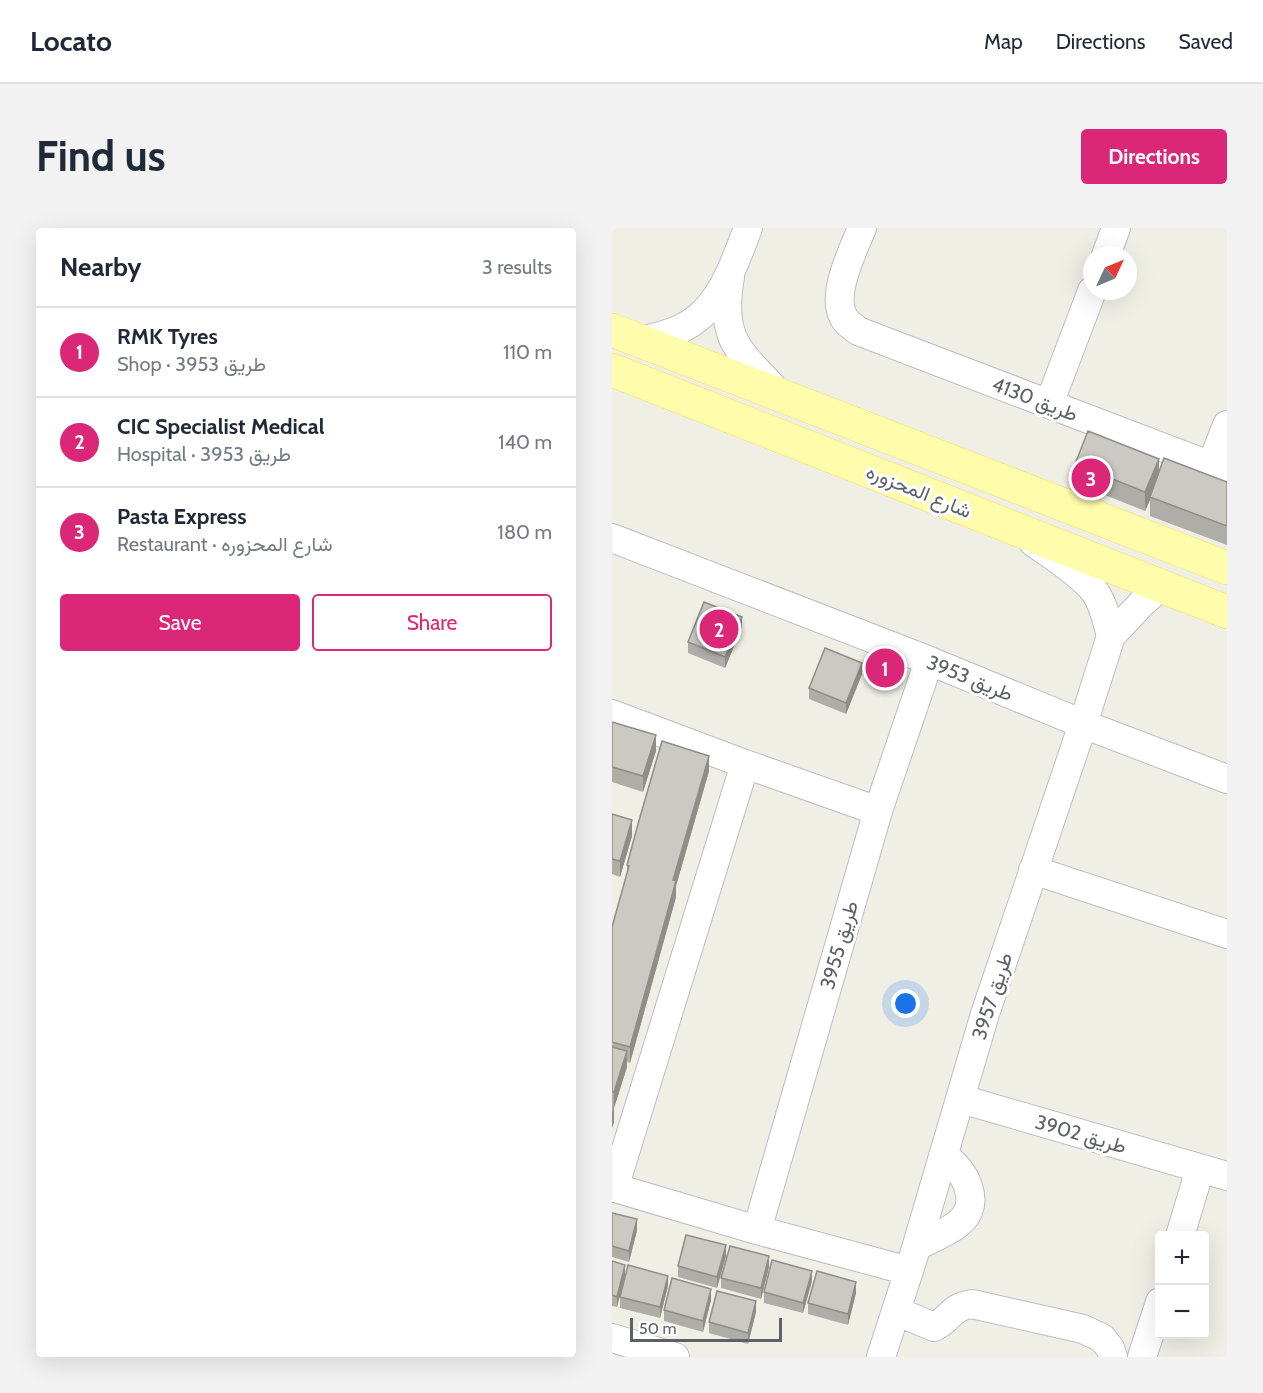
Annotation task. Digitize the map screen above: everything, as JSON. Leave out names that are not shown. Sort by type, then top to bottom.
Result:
[{"type":"main road","name":"شارع المحزوره","points":[[627,336],[1227,568]]},
{"type":"main road","name":"شارع المحزوره","points":[[612,370],[1227,612]]},
{"type":"street","points":[[627,336],[676,331],[697,319],[714,300],[731,272],[748,228]]},
{"type":"street","name":"طريق 4130","points":[[862,228],[840,289],[840,305],[846,321],[858,331],[1219,469]]},
{"type":"street","points":[[1109,246],[1116,228]]},
{"type":"street","points":[[731,272],[727,300],[729,332],[748,360],[779,394]]},
{"type":"street","points":[[1049,404],[1089,300]]},
{"type":"street","points":[[1219,469],[1227,425]]},
{"type":"street","points":[[1018,531],[1095,592],[1111,636]]},
{"type":"street","name":"طريق 3953","points":[[612,538],[1227,779]]},
{"type":"street","name":"طريق 3957","points":[[881,1357],[944,1156],[985,1014],[1111,636],[1160,587]]},
{"type":"street","name":"طريق 3955","points":[[757,1230],[878,811],[929,661]]},
{"type":"street","points":[[612,714],[878,811]]},
{"type":"street","points":[[745,764],[613,1187],[757,1230],[913,1258],[958,1224],[969,1209],[969,1192],[964,1175],[952,1161],[944,1156]]},
{"type":"street","points":[[1033,870],[1227,934]]},
{"type":"street","name":"طريق 3902","points":[[961,1099],[1214,1173],[1183,1231]]},
{"type":"street","points":[[896,1311],[934,1327],[953,1310],[972,1304],[1083,1329],[1102,1338],[1110,1348],[1113,1357]]},
{"type":"street","points":[[1142,1357],[1155,1317]]},
{"type":"street","points":[[612,1338],[675,1357]]},
{"type":"building","points":[[1088,431],[1159,459],[1145,492],[1075,464]]},
{"type":"building","points":[[1164,458],[1227,482],[1227,526],[1150,497]]},
{"type":"building","points":[[704,602],[742,617],[725,657],[688,642]]},
{"type":"building","points":[[825,648],[862,663],[846,703],[809,688]]},
{"type":"building","points":[[612,722],[656,735],[643,776],[612,767]]},
{"type":"building","points":[[662,741],[709,756],[673,880],[676,881],[630,1047],[612,1042],[612,927]]},
{"type":"building","points":[[612,814],[632,820],[620,861],[612,859]]},
{"type":"building","points":[[612,1047],[627,1051],[614,1092],[612,1092]]},
{"type":"building","points":[[612,1213],[637,1219],[629,1251],[612,1246]]},
{"type":"building","points":[[686,1235],[726,1245],[717,1277],[678,1266]]},
{"type":"building","points":[[730,1246],[769,1256],[761,1288],[721,1278]]},
{"type":"building","points":[[772,1260],[812,1271],[803,1303],[764,1292]]},
{"type":"building","points":[[612,1261],[625,1265],[617,1297],[612,1295]]},
{"type":"building","points":[[628,1265],[668,1276],[660,1307],[620,1297]]},
{"type":"building","points":[[817,1271],[856,1282],[848,1314],[808,1303]]},
{"type":"building","points":[[672,1278],[711,1289],[703,1321],[664,1310]]},
{"type":"building","points":[[717,1291],[756,1301],[748,1333],[709,1322]]},
{"type":"place","name":"Pasta Express","points":[[1091,478]]},
{"type":"place","name":"CIC Specialist Medical","points":[[719,629]]},
{"type":"place","name":"RMK Tyres","points":[[885,668]]}]
